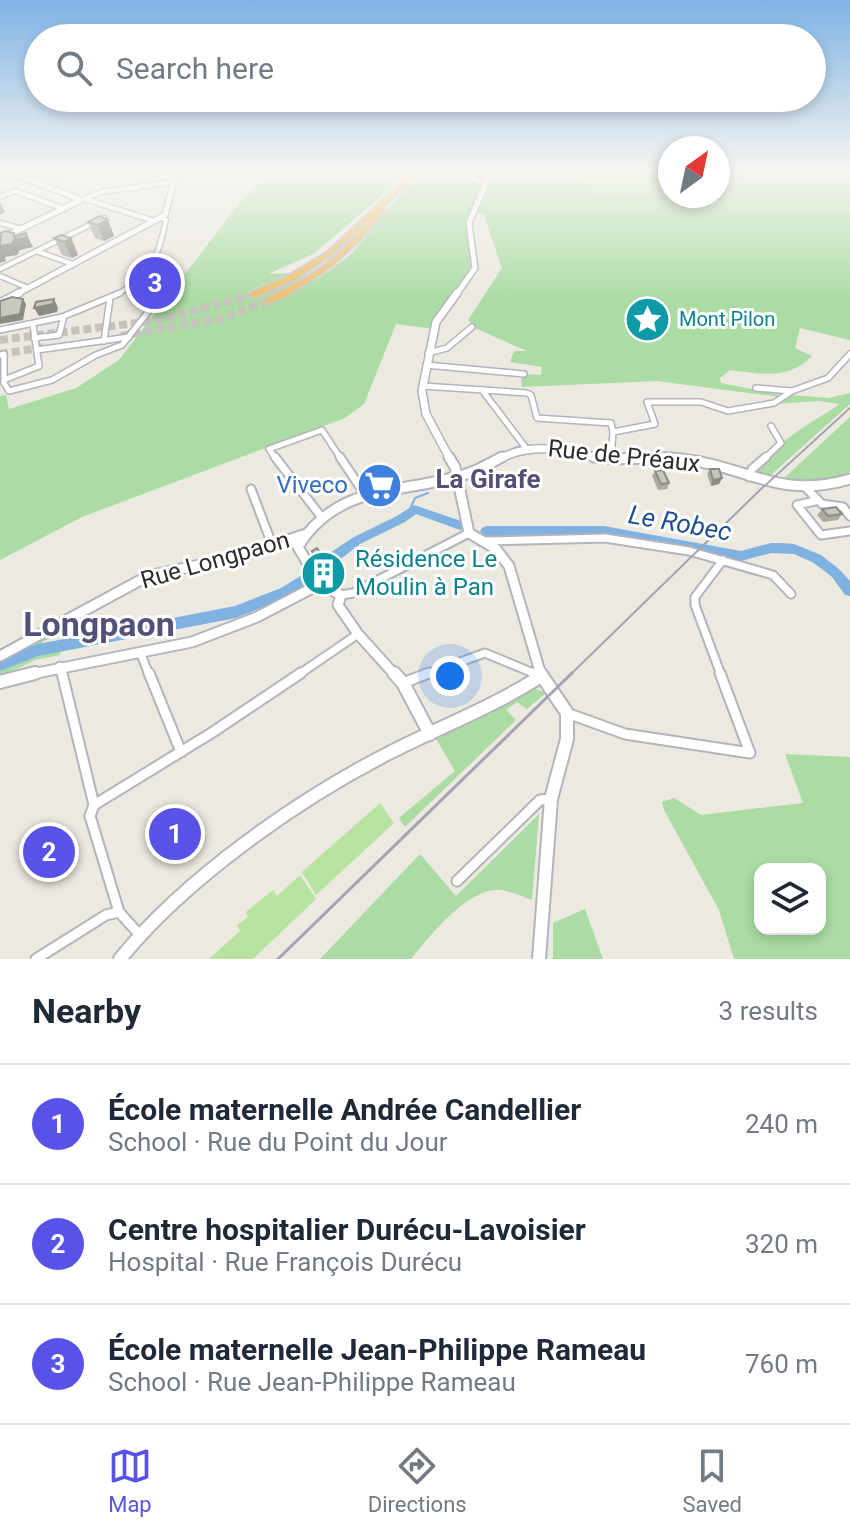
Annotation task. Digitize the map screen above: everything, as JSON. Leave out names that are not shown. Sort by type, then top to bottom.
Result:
[{"type":"highway","points":[[253,295],[293,277],[330,253],[372,215]]},
{"type":"highway","points":[[268,301],[308,281],[341,258],[379,215]]},
{"type":"street","points":[[0,239],[53,215]]},
{"type":"street","points":[[134,215],[154,221]]},
{"type":"street","points":[[0,303],[165,215]]},
{"type":"street","points":[[469,533],[456,474],[424,409],[423,386],[436,322],[474,273],[476,260],[469,223],[472,215]]},
{"type":"street","points":[[0,269],[104,218]]},
{"type":"street","points":[[0,330],[66,316],[127,288],[157,258],[166,220],[161,218]]},
{"type":"street","points":[[0,223],[22,229]]},
{"type":"street","points":[[36,251],[70,263]]},
{"type":"street","points":[[1,277],[28,288]]},
{"type":"street","points":[[0,355],[4,354],[7,391],[60,377],[96,355],[122,345],[155,303],[150,297],[127,288]]},
{"type":"street","points":[[104,341],[110,298]]},
{"type":"street","points":[[34,338],[59,335],[63,320]]},
{"type":"street","points":[[4,380],[39,366],[33,325]]},
{"type":"street","points":[[428,353],[447,348],[472,327]]},
{"type":"street","points":[[37,350],[130,337]]},
{"type":"street","points":[[613,432],[655,424],[646,405],[651,400],[701,402],[728,411],[774,403],[792,391],[828,378],[850,354]]},
{"type":"street","points":[[426,365],[524,374]]},
{"type":"street","points":[[16,376],[19,389]]},
{"type":"street","points":[[423,386],[527,393],[531,395],[537,418],[611,423],[611,459]]},
{"type":"street","points":[[756,388],[792,391]]},
{"type":"street","points":[[482,390],[526,448]]},
{"type":"street","points":[[749,477],[752,469],[781,443],[771,426]]},
{"type":"street","points":[[323,519],[269,449],[322,430],[366,496]]},
{"type":"street","name":"Rue de Préaux","points":[[366,496],[470,473],[503,454],[545,447],[611,459],[674,457],[782,487],[807,489],[850,479]]},
{"type":"street","points":[[251,489],[273,547]]},
{"type":"street","points":[[807,489],[815,501]]},
{"type":"street","name":"Rue Longpaon","points":[[0,656],[148,576],[298,540],[339,507],[366,496]]},
{"type":"street","points":[[850,516],[843,507],[815,501],[797,505],[821,535],[850,531]]},
{"type":"street","points":[[469,533],[486,541],[501,555],[513,574],[541,676],[567,713],[625,734],[750,753],[695,605],[695,597],[723,560]]},
{"type":"street","points":[[298,540],[320,584],[341,595],[362,589],[469,533]]},
{"type":"street","points":[[486,541],[605,538],[689,551],[773,575],[791,594]]},
{"type":"street","points":[[0,682],[60,666],[141,654],[218,632],[257,617],[320,584]]},
{"type":"street","points":[[341,595],[338,605],[358,634],[403,683],[430,734]]},
{"type":"street","points":[[94,805],[181,752],[358,634]]},
{"type":"street","points":[[403,683],[485,653],[541,676]]},
{"type":"street","points":[[141,654],[181,752]]},
{"type":"street","points":[[60,666],[94,805],[90,816],[119,902],[119,912],[139,934]]},
{"type":"street","points":[[120,959],[139,934],[203,877],[293,810],[352,771],[541,676]]},
{"type":"street","points":[[539,959],[551,799],[567,739],[567,713]]},
{"type":"street","points":[[457,881],[540,800],[551,799]]},
{"type":"street","points":[[36,959],[106,915],[119,912]]},
{"type":"green space","points":[[231,215],[359,215],[313,254],[268,274],[290,273],[249,291],[254,297],[311,274],[266,299],[269,302],[319,278],[351,254],[384,215],[473,215],[477,264],[471,279],[434,329],[396,324],[364,404],[345,418],[82,517],[0,560],[0,396],[6,395],[9,409],[76,388],[119,360]]},
{"type":"green space","points":[[484,215],[850,215],[850,340],[800,328],[795,348],[812,356],[803,364],[774,374],[730,370],[720,378],[721,383],[780,397],[657,381],[522,387],[521,374],[541,375],[542,367],[510,362],[514,351],[527,351],[477,329],[468,320],[502,268]]},
{"type":"green space","points":[[850,393],[850,404],[772,474],[766,479],[754,474],[782,443],[840,404],[819,401],[775,404],[790,395],[829,398]]},
{"type":"green space","points":[[850,417],[850,472],[818,482],[782,480]]},
{"type":"green space","points":[[61,630],[62,636],[43,641],[41,650],[61,647],[60,655],[35,660],[0,677],[0,665],[34,651],[4,660]]},
{"type":"green space","points":[[534,688],[546,693],[527,709],[517,702],[506,710],[516,720],[405,827],[399,818],[455,771],[436,739]]},
{"type":"green space","points":[[785,754],[850,757],[850,959],[734,959],[719,910],[662,802],[674,798],[701,815],[803,803]]},
{"type":"green space","points":[[380,803],[394,823],[316,895],[302,872]]},
{"type":"green space","points":[[539,814],[532,900],[501,890],[476,896],[451,915],[411,959],[320,959],[420,854],[456,896]]},
{"type":"green space","points":[[300,875],[316,899],[253,959],[209,959],[240,931],[237,925],[248,917],[246,912],[273,890],[277,896]]},
{"type":"green space","points":[[585,909],[603,959],[553,959],[553,923]]},
{"type":"building","points":[[99,216],[108,220],[98,225],[88,222]]},
{"type":"building","points":[[1,233],[14,233],[14,237],[26,233],[27,237],[0,246]]},
{"type":"building","points":[[61,235],[71,238],[64,242],[54,238]]},
{"type":"building","points":[[12,297],[23,299],[20,314],[0,318],[0,301]]},
{"type":"building","points":[[54,299],[53,304],[34,308],[36,302]]},
{"type":"building","points":[[710,469],[719,469],[722,478],[713,480]]},
{"type":"building","points":[[663,470],[669,483],[661,484],[655,471]]},
{"type":"building","points":[[836,507],[842,514],[828,516],[822,509]]},
{"type":"building","points":[[317,548],[335,574],[324,570],[312,551]]},
{"type":"waterway","points":[[480,462],[520,446]]},
{"type":"waterway","points":[[409,511],[415,498],[428,493]]},
{"type":"waterway","name":"Le Robec","points":[[334,557],[356,541],[401,519],[414,509],[460,525]]},
{"type":"waterway","name":"Le Robec","points":[[486,531],[604,531],[741,556],[782,547],[805,553],[827,566],[850,591]]},
{"type":"waterway","name":"Le Robec","points":[[0,664],[38,650],[236,612],[286,592],[309,576]]},
{"type":"tunnel","points":[[0,340],[160,320],[253,295]]},
{"type":"tunnel","points":[[121,336],[220,319],[268,301]]},
{"type":"tunnel","points":[[0,354],[46,347]]},
{"type":"railway","points":[[570,675],[759,491],[850,408]]},
{"type":"railway","points":[[278,959],[572,673]]},
{"type":"place","name":"École maternelle Jean-Philippe Rameau","points":[[155,283]]},
{"type":"place","name":"Mont Pilon","points":[[648,319]]},
{"type":"place","name":"Viveco","points":[[379,485]]},
{"type":"place","name":"Résidence Le Moulin à Pan","points":[[324,573]]},
{"type":"place","name":"École maternelle Andrée Candellier","points":[[175,834]]},
{"type":"place","name":"Centre hospitalier Durécu-Lavoisier","points":[[49,852]]},
{"type":"district","name":"La Girafe","points":[[488,479]]},
{"type":"district","name":"Longpaon","points":[[99,624]]}]
